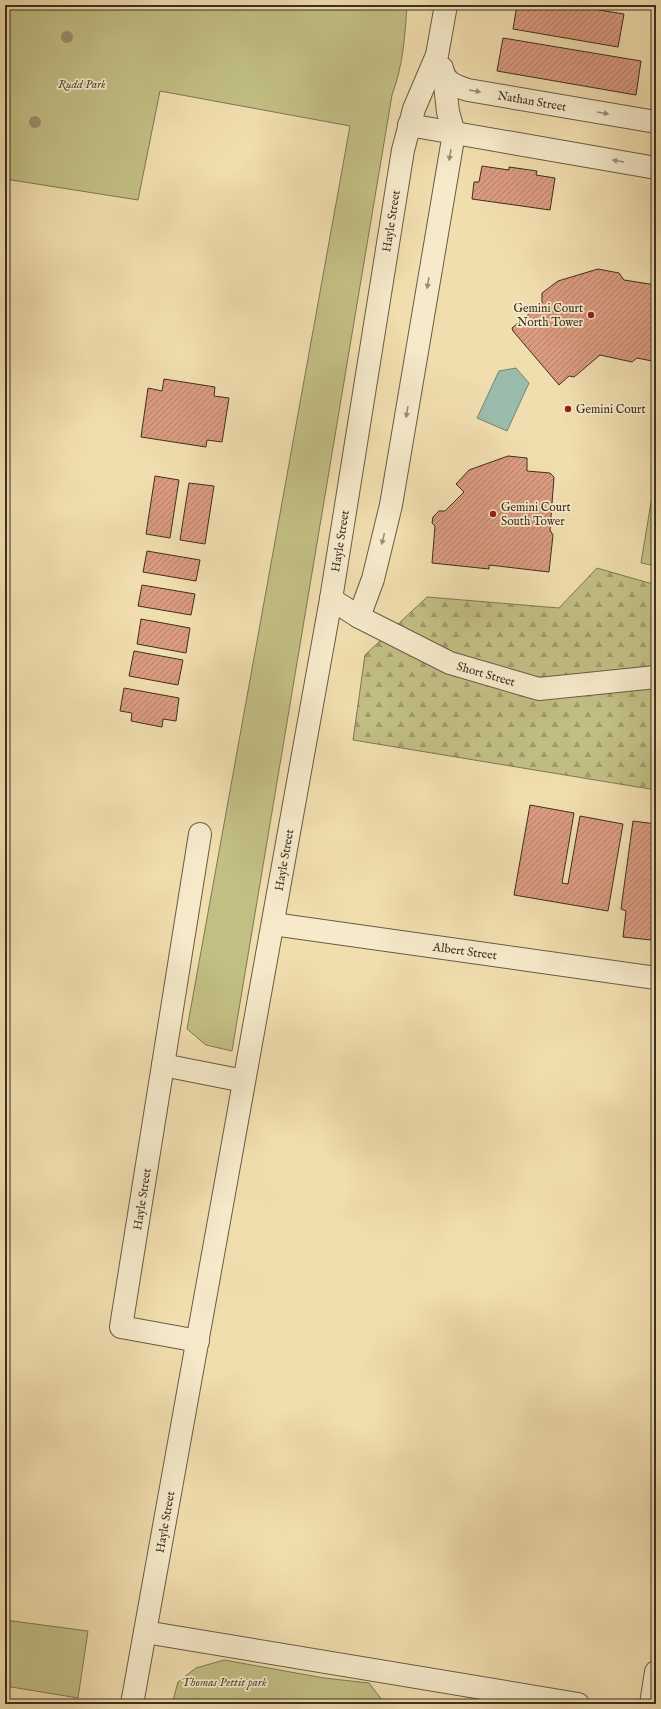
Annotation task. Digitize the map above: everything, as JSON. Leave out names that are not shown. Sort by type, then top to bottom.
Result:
[{"type":"street","name":"Hayle Street","points":[[132,1704],[331,599],[403,150],[409,124],[433,66],[440,44],[446,5]]},
{"type":"street","points":[[359,617],[373,579],[391,505],[425,297],[454,133],[448,112],[440,44]]},
{"type":"street","name":"Nathan Street","points":[[444,76],[449,82],[468,90],[656,122]]},
{"type":"street","points":[[409,124],[656,168]]},
{"type":"street","name":"Short Street","points":[[331,599],[359,617],[450,663],[539,689],[656,677]]},
{"type":"street","name":"Hayle Street","points":[[198,1341],[121,1327],[200,834]]},
{"type":"street","name":"Albert Street","points":[[273,924],[656,978]]},
{"type":"street","points":[[163,1065],[244,1081]]},
{"type":"street","points":[[145,1632],[578,1704]]},
{"type":"street","points":[[651,1704],[656,1672]]},
{"type":"green space","name":"Rudd Park","points":[[5,5],[407,5],[401,62],[392,95],[232,1051],[206,1045],[187,1029],[350,126],[160,91],[138,200],[5,179]]},
{"type":"green space","points":[[656,472],[656,566],[641,563]]},
{"type":"green space","points":[[597,568],[656,585],[656,790],[353,740],[365,655],[427,597],[559,608]]},
{"type":"green space","points":[[5,1620],[88,1631],[78,1698],[5,1686]]},
{"type":"green space","name":"Thomas Pettit park","points":[[224,1660],[324,1678],[369,1683],[385,1704],[172,1704],[178,1682],[196,1668]]},
{"type":"shaded area","points":[[516,368],[529,383],[507,431],[477,418],[499,371]]},
{"type":"building","points":[[517,5],[568,5],[624,14],[618,47],[513,29]]},
{"type":"building","points":[[624,5],[654,5],[653,10]]},
{"type":"building","points":[[503,38],[641,61],[636,95],[497,71]]},
{"type":"building","points":[[482,166],[509,170],[509,167],[537,171],[536,175],[555,178],[550,210],[472,199],[474,182],[479,182]]},
{"type":"building","name":"Gemini Court North Tower","points":[[598,269],[619,273],[624,280],[656,285],[656,336],[652,361],[637,358],[632,362],[600,355],[574,377],[569,376],[559,385],[512,328],[542,303],[542,293],[558,281]]},
{"type":"building","points":[[164,379],[215,387],[214,396],[229,398],[222,442],[207,440],[206,447],[141,437],[148,388],[162,391]]},
{"type":"building","name":"Gemini Court South Tower","points":[[508,456],[527,458],[527,471],[550,473],[554,477],[550,530],[553,535],[549,572],[489,565],[489,569],[432,563],[435,526],[432,523],[433,517],[439,511],[445,511],[464,492],[456,484],[469,470]]},
{"type":"building","points":[[155,476],[179,480],[170,538],[146,534]]},
{"type":"building","points":[[189,483],[214,486],[205,544],[180,540]]},
{"type":"building","points":[[147,551],[200,560],[196,581],[143,572]]},
{"type":"building","points":[[142,585],[195,594],[191,615],[138,606]]},
{"type":"building","points":[[141,619],[190,628],[186,653],[137,644]]},
{"type":"building","points":[[134,651],[183,660],[178,685],[129,676]]},
{"type":"building","points":[[124,688],[179,698],[176,721],[163,719],[162,727],[131,721],[132,713],[120,711]]},
{"type":"building","points":[[530,805],[574,813],[562,883],[568,884],[580,816],[623,824],[608,911],[514,895]]},
{"type":"building","points":[[633,821],[656,824],[656,901],[651,940],[623,937],[626,911],[621,909]]},
{"type":"place","name":"Gemini Court North Tower","points":[[591,315]]},
{"type":"place","name":"Gemini Court","points":[[568,409]]},
{"type":"place","name":"Gemini Court South Tower","points":[[493,514]]}]
